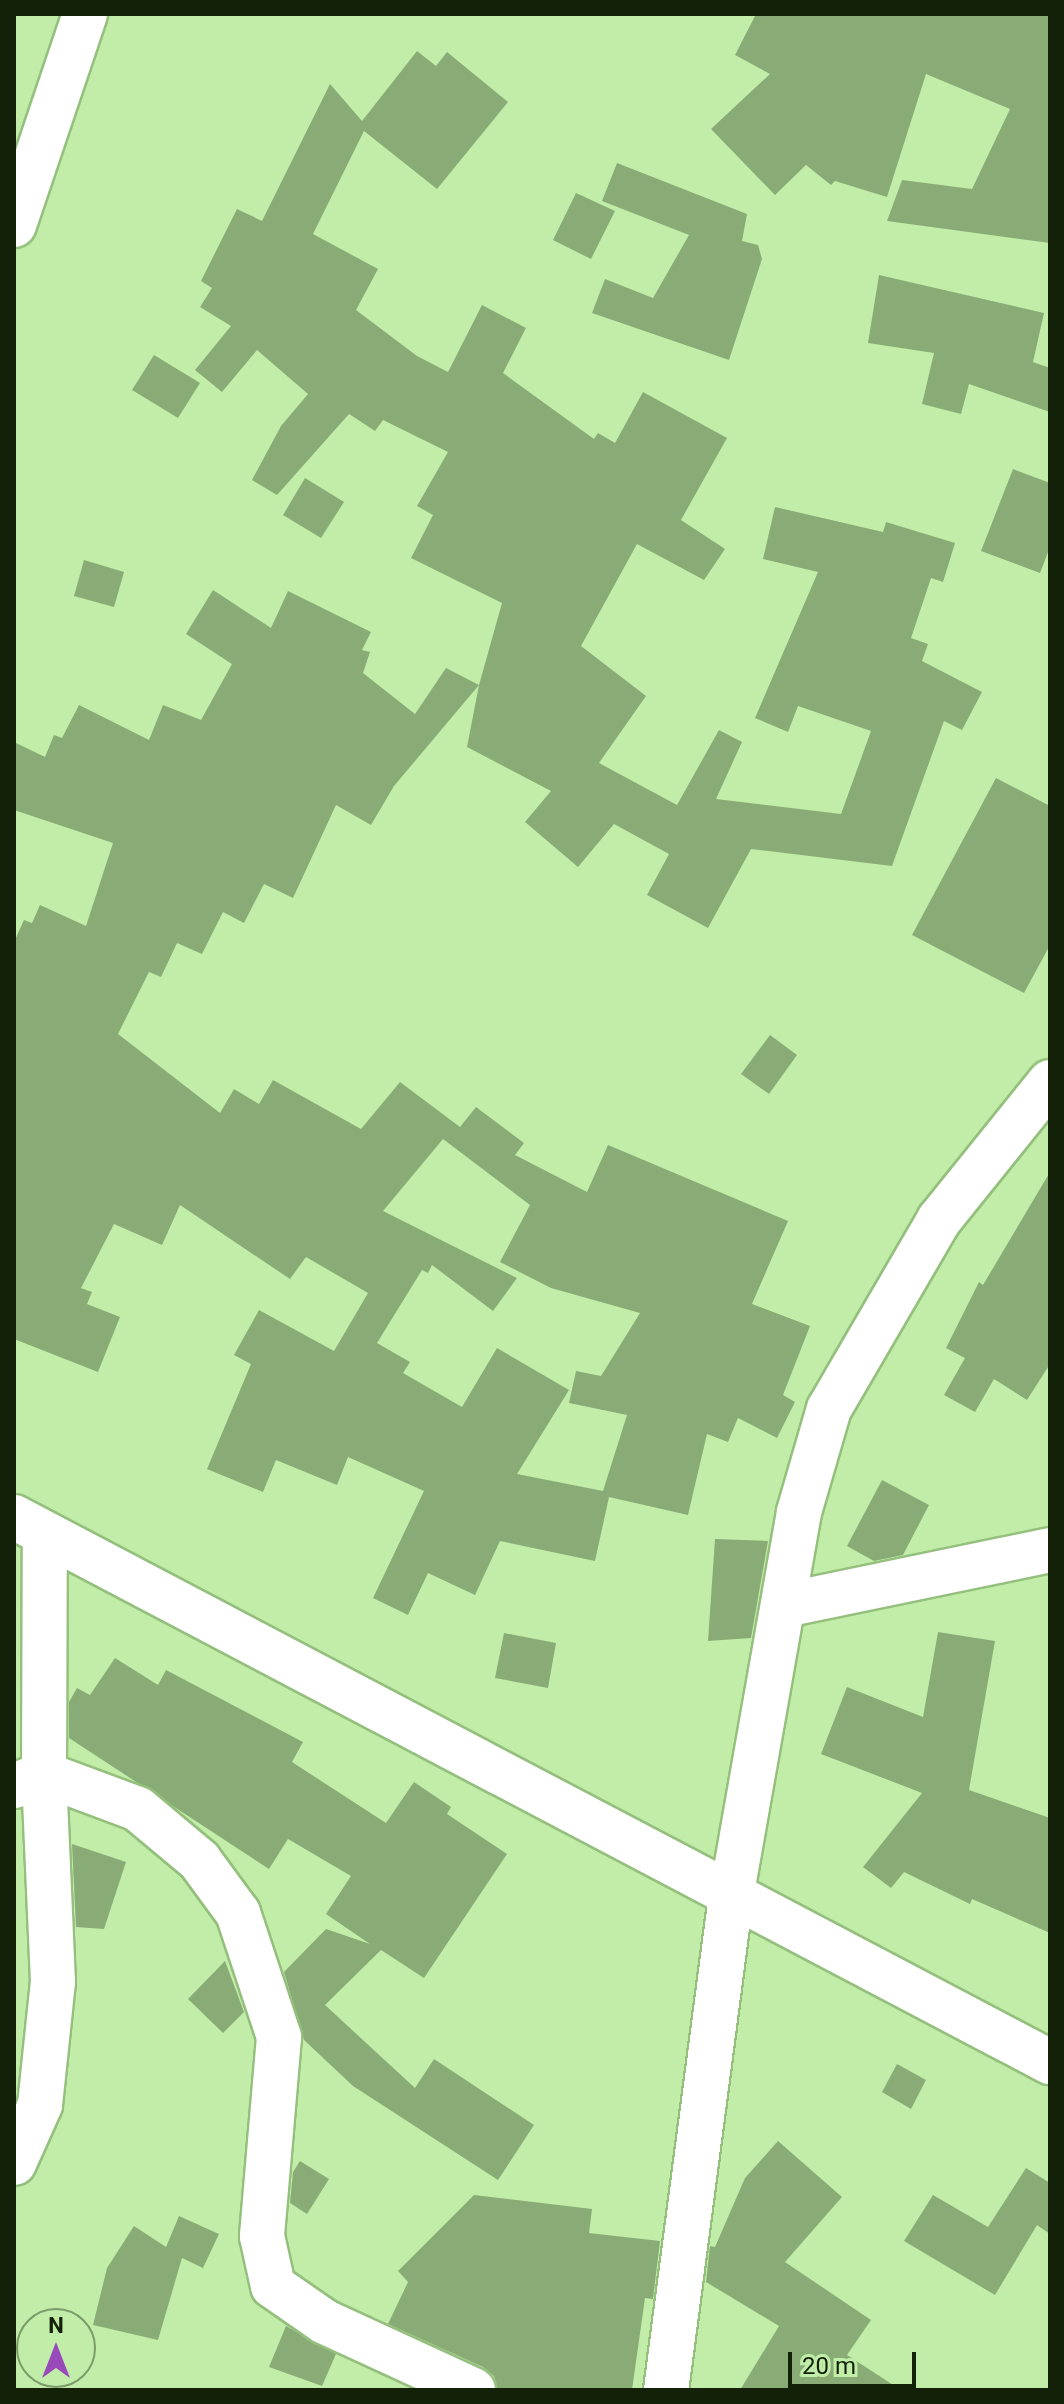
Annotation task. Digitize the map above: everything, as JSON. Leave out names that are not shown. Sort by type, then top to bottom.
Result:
[{"type":"street","points":[[14,225],[85,14]]},
{"type":"street","points":[[666,2390],[731,1898],[799,1512],[829,1409],[939,1220],[1050,1082]]},
{"type":"street","points":[[14,2163],[40,2105],[53,1982],[29,1780],[30,1526],[731,1898],[1050,2062]]},
{"type":"street","points":[[785,1605],[1050,1550]]},
{"type":"street","points":[[29,1780],[138,1809],[199,1860],[238,1913],[279,2037],[262,2236],[273,2286],[325,2322],[473,2390]]},
{"type":"building","points":[[756,14],[1050,14],[1050,243],[887,221],[902,180],[972,189],[1010,109],[926,74],[887,197],[835,181],[831,185],[806,165],[775,195],[711,129],[770,74],[735,55]]},
{"type":"building","points":[[417,51],[436,66],[447,52],[508,102],[437,189],[364,131],[313,234],[378,269],[356,310],[417,356],[448,372],[482,305],[526,328],[503,373],[594,439],[598,433],[615,443],[643,392],[727,438],[681,520],[725,549],[704,580],[637,544],[581,646],[646,696],[599,763],[677,805],[719,730],[742,742],[716,799],[841,814],[871,731],[798,706],[788,732],[755,718],[818,572],[763,559],[775,507],[883,532],[886,522],[955,543],[943,582],[931,578],[911,638],[928,644],[922,661],[982,692],[962,730],[944,721],[892,866],[751,849],[708,928],[647,895],[669,854],[614,824],[578,867],[525,822],[551,791],[467,747],[479,685],[502,603],[411,558],[433,515],[417,506],[448,452],[383,420],[375,431],[349,414],[277,495],[252,480],[281,426],[308,394],[257,350],[222,392],[195,370],[231,326],[200,307],[212,288],[201,281],[237,209],[262,221],[330,84],[362,121]]},
{"type":"building","points":[[617,163],[747,214],[742,241],[758,245],[762,259],[729,360],[592,313],[605,279],[653,298],[689,235],[602,201]]},
{"type":"building","points":[[576,193],[615,211],[591,259],[553,240]]},
{"type":"building","points":[[879,275],[1044,313],[1033,362],[1050,368],[1050,412],[969,384],[961,414],[922,404],[934,353],[868,343]]},
{"type":"building","points":[[154,355],[200,383],[178,418],[132,390]]},
{"type":"building","points":[[1013,469],[1050,483],[1050,547],[1040,573],[981,551]]},
{"type":"building","points":[[305,478],[344,502],[321,538],[283,515]]},
{"type":"building","points":[[84,560],[124,572],[114,607],[74,596]]},
{"type":"building","points":[[213,590],[271,628],[288,591],[371,632],[362,650],[370,652],[363,673],[415,714],[446,668],[479,685],[394,786],[371,825],[336,805],[293,898],[264,884],[244,923],[223,912],[202,954],[177,943],[161,977],[149,972],[118,1034],[220,1113],[234,1089],[259,1104],[273,1080],[361,1129],[400,1082],[460,1127],[476,1107],[524,1143],[515,1155],[587,1192],[608,1145],[788,1221],[752,1304],[810,1326],[783,1395],[795,1402],[777,1438],[738,1418],[728,1442],[707,1434],[688,1515],[609,1497],[595,1561],[500,1541],[475,1595],[428,1573],[408,1615],[373,1598],[424,1491],[348,1457],[337,1485],[276,1460],[263,1492],[207,1469],[251,1364],[234,1355],[259,1310],[334,1351],[368,1293],[306,1257],[290,1279],[180,1205],[162,1245],[114,1224],[81,1288],[92,1292],[87,1304],[120,1317],[98,1372],[14,1339],[14,942],[24,920],[32,923],[40,905],[86,926],[113,843],[14,810],[14,742],[45,757],[54,735],[62,738],[79,705],[149,740],[163,705],[201,720],[232,664],[186,634]],"holes":[[[443,1139],[530,1205],[500,1262],[551,1288],[640,1313],[601,1376],[576,1371],[569,1403],[627,1415],[603,1491],[517,1474],[569,1390],[497,1348],[462,1407],[403,1373],[410,1362],[377,1343],[422,1270],[428,1273],[432,1265],[493,1311],[517,1278],[383,1211]]]},
{"type":"building","points":[[996,778],[1050,806],[1050,945],[1024,993],[912,935]]},
{"type":"building","points":[[770,1035],[797,1055],[769,1094],[741,1074]]},
{"type":"building","points":[[1050,1172],[1050,1364],[1027,1400],[994,1379],[975,1412],[944,1395],[965,1358],[946,1348],[979,1282],[983,1285]]},
{"type":"building","points":[[882,1480],[929,1505],[903,1555],[874,1561],[847,1546]]},
{"type":"building","points":[[715,1539],[768,1541],[751,1638],[708,1641]]},
{"type":"building","points":[[938,1632],[995,1641],[969,1790],[1050,1818],[1050,1933],[972,1899],[970,1904],[904,1872],[891,1888],[863,1867],[922,1793],[821,1754],[847,1687],[923,1717]]},
{"type":"building","points":[[504,1633],[556,1643],[548,1688],[495,1678]]},
{"type":"building","points":[[115,1658],[158,1685],[166,1670],[303,1742],[292,1762],[386,1823],[414,1782],[451,1807],[447,1814],[507,1854],[424,1978],[381,1950],[325,2005],[415,2088],[434,2059],[534,2125],[498,2180],[353,2086],[304,2040],[284,1972],[326,1929],[370,1944],[326,1914],[351,1876],[288,1839],[269,1869],[69,1738],[69,1702],[77,1688],[90,1695]]},
{"type":"building","points":[[72,1844],[126,1862],[104,1929],[76,1927]]},
{"type":"building","points":[[225,1961],[244,2012],[223,2033],[188,1999]]},
{"type":"building","points":[[897,2064],[926,2080],[911,2109],[882,2092]]},
{"type":"building","points":[[778,2141],[842,2197],[785,2262],[871,2320],[847,2355],[901,2390],[740,2390],[779,2326],[706,2282],[710,2246],[715,2247],[745,2178]]},
{"type":"building","points":[[300,2161],[329,2179],[307,2214],[290,2203],[293,2172]]},
{"type":"building","points":[[1026,2168],[1050,2183],[1050,2234],[1037,2225],[995,2295],[904,2241],[933,2195],[988,2227]]},
{"type":"building","points":[[474,2195],[592,2209],[589,2233],[660,2241],[653,2299],[645,2298],[632,2390],[498,2390],[494,2376],[483,2367],[388,2324],[408,2282],[398,2271]]},
{"type":"building","points":[[179,2216],[219,2234],[203,2268],[182,2258],[158,2340],[96,2326],[96,2313],[107,2268],[134,2226],[166,2247]]},
{"type":"building","points":[[286,2326],[336,2354],[322,2386],[269,2367]]}]
